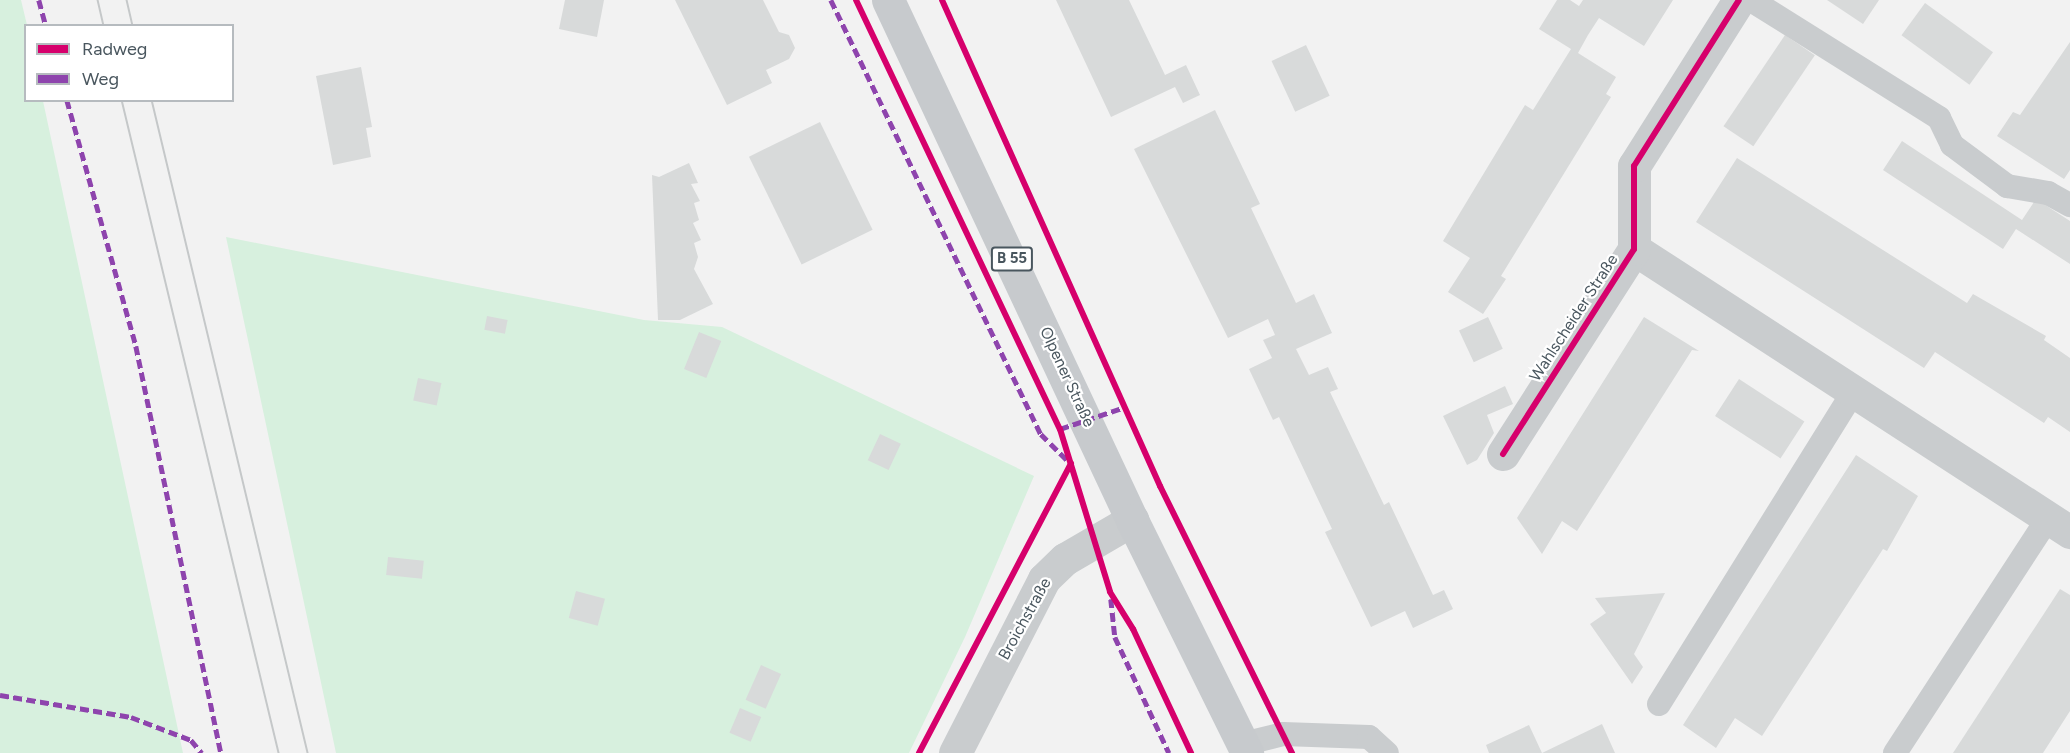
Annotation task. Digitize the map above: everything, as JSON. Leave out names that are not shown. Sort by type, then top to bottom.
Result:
[{"type":"main road","name":"Olpener Straße","points":[[888,0],[1132,520],[1245,749]]},
{"type":"street","name":"Wahlscheider Straße","points":[[1503,454],[1634,249],[1634,166],[1739,0]]},
{"type":"street","name":"Wahlscheider Straße","points":[[1634,249],[2059,525]]},
{"type":"street","name":"Broichstraße","points":[[955,753],[1044,579],[1065,559],[1132,520]]},
{"type":"lane","points":[[1751,0],[1939,118],[1952,145],[2007,186],[2048,193],[2070,205]]},
{"type":"lane","points":[[1659,704],[1853,392]]},
{"type":"lane","points":[[1895,753],[2059,525]]},
{"type":"lane","points":[[1245,749],[1283,734],[1369,737],[1387,753]]},
{"type":"green space","points":[[0,0],[21,0],[27,24],[24,24],[24,102],[43,102],[183,753],[0,753]]},
{"type":"green space","points":[[226,237],[644,320],[722,327],[1034,476],[965,637],[909,753],[336,753]]},
{"type":"building","points":[[565,0],[604,0],[597,37],[559,29]]},
{"type":"building","points":[[675,0],[763,0],[779,32],[789,35],[795,48],[789,59],[766,70],[772,83],[727,105]]},
{"type":"building","points":[[1056,0],[1129,0],[1165,75],[1186,65],[1200,95],[1183,103],[1175,87],[1111,117]]},
{"type":"building","points":[[1557,0],[1570,0],[1579,6],[1583,0],[1673,0],[1644,46],[1599,18],[1588,35],[1578,53],[1616,77],[1606,94],[1611,97],[1501,276],[1506,279],[1483,314],[1448,292],[1470,258],[1443,241],[1525,105],[1533,110],[1571,49],[1539,29]]},
{"type":"building","points":[[1827,0],[1879,0],[1863,24]]},
{"type":"building","points":[[1925,3],[1993,52],[1969,85],[1901,35]]},
{"type":"building","points":[[1785,35],[1815,55],[1753,146],[1723,126]]},
{"type":"building","points":[[2070,42],[2070,170],[2064,179],[1997,136],[2013,112],[2020,115]]},
{"type":"building","points":[[1306,45],[1330,96],[1295,112],[1272,61]]},
{"type":"building","points":[[361,67],[372,127],[366,128],[371,157],[333,165],[316,76]]},
{"type":"building","points":[[1215,110],[1260,204],[1251,208],[1296,303],[1314,294],[1332,333],[1296,349],[1309,375],[1328,367],[1338,389],[1330,392],[1384,505],[1389,502],[1433,595],[1444,590],[1453,609],[1413,628],[1405,611],[1371,627],[1325,532],[1332,529],[1279,417],[1273,420],[1249,369],[1272,358],[1263,340],[1275,335],[1268,319],[1228,338],[1134,149]]},
{"type":"building","points":[[820,122],[873,230],[802,264],[749,157]]},
{"type":"building","points":[[1902,141],[2022,220],[2036,199],[2070,221],[2070,264],[2016,229],[2003,249],[1883,170]]},
{"type":"building","points":[[1737,158],[1967,303],[1973,294],[2046,336],[2044,340],[2070,358],[2070,432],[2048,417],[2044,423],[1935,352],[1924,368],[1696,222]]},
{"type":"building","points":[[689,163],[698,183],[691,184],[700,201],[694,203],[699,220],[693,223],[701,240],[694,243],[698,257],[694,269],[713,304],[680,320],[658,320],[652,175],[659,177]]},
{"type":"building","points":[[487,316],[508,320],[505,334],[484,330]]},
{"type":"building","points":[[1488,317],[1503,349],[1474,362],[1459,331]]},
{"type":"building","points":[[1644,317],[1699,351],[1692,350],[1577,531],[1562,521],[1542,554],[1517,518]]},
{"type":"building","points":[[699,332],[721,341],[706,378],[684,369]]},
{"type":"building","points":[[418,378],[441,383],[437,405],[413,400]]},
{"type":"building","points":[[1739,379],[1804,421],[1780,458],[1715,416]]},
{"type":"building","points":[[1505,386],[1513,404],[1487,415],[1494,433],[1477,460],[1467,465],[1443,416]]},
{"type":"building","points":[[880,434],[901,444],[889,470],[868,460]]},
{"type":"building","points":[[1856,455],[1918,496],[1887,551],[1883,549],[1762,736],[1735,718],[1716,748],[1683,725]]},
{"type":"building","points":[[388,557],[424,561],[422,579],[386,575]]},
{"type":"building","points":[[2060,589],[2070,595],[2070,711],[2043,753],[1953,753]]},
{"type":"building","points":[[576,591],[605,599],[598,626],[569,618]]},
{"type":"building","points":[[1665,593],[1634,654],[1643,667],[1632,684],[1590,624],[1606,613],[1595,598]]},
{"type":"building","points":[[761,665],[781,674],[766,709],[746,700]]},
{"type":"building","points":[[740,708],[761,717],[751,742],[729,733]]},
{"type":"building","points":[[1602,724],[1615,753],[1542,753]]},
{"type":"building","points":[[1529,725],[1542,753],[1489,753],[1486,745]]},
{"type":"tram line","points":[[98,0],[104,24]]},
{"type":"tram line","points":[[127,0],[133,24]]},
{"type":"tram line","points":[[122,102],[279,753]]},
{"type":"tram line","points":[[152,102],[308,753]]},
{"type":"marked path","points":[[39,0],[45,24]]},
{"type":"marked path","points":[[831,0],[1041,434],[1067,460]]},
{"type":"marked path","points":[[68,102],[136,346],[221,753]]},
{"type":"marked path","points":[[1060,429],[1125,407]]},
{"type":"marked path","points":[[1111,599],[1115,637],[1169,753]]},
{"type":"marked path","points":[[0,695],[131,717],[191,740],[202,753]]},
{"type":"cycle path","points":[[856,0],[1060,429],[1110,592],[1133,629],[1191,753]]},
{"type":"cycle path","points":[[942,0],[1160,486],[1292,753]]},
{"type":"cycle path","points":[[1503,454],[1634,249],[1634,166],[1739,0]]},
{"type":"cycle path","points":[[919,753],[1071,463]]}]
